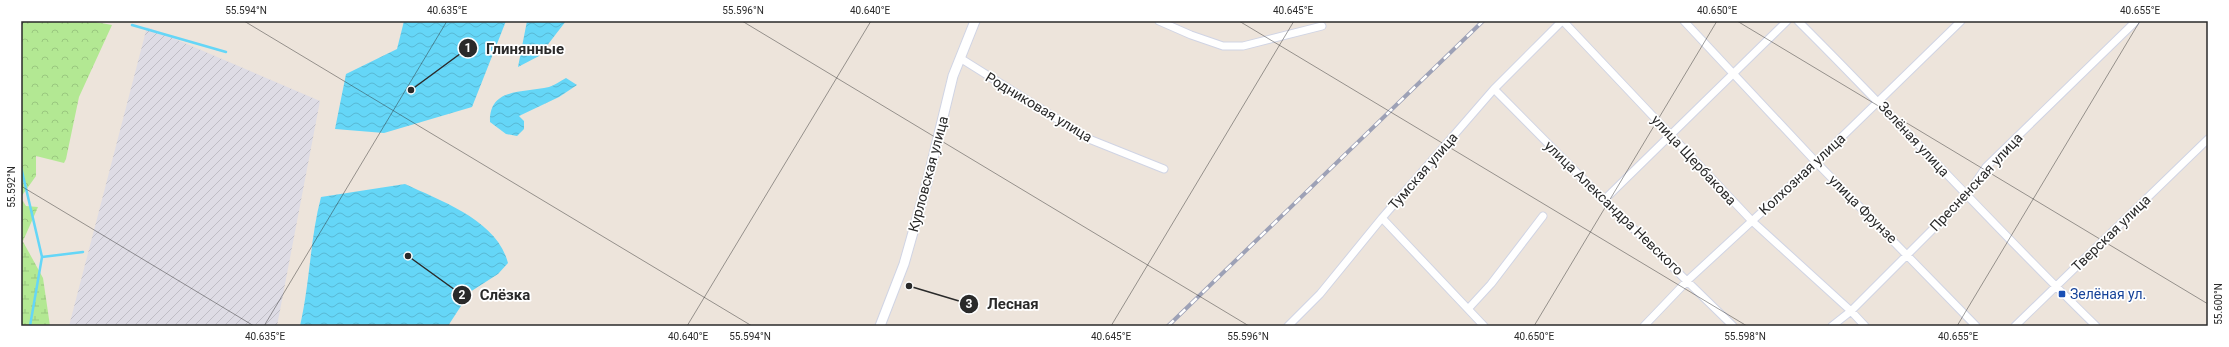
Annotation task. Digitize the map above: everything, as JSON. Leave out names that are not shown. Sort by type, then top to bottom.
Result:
[{"type":"main road","name":"Курловская улица","points":[[880,326],[904,264],[927,184],[953,76],[975,21]]},
{"type":"street","points":[[1159,21],[1191,36],[1222,46],[1243,46],[1322,26]]},
{"type":"street","name":"Тумская улица","points":[[1288,326],[1320,294],[1382,218],[1494,89],[1562,21]]},
{"type":"street","name":"улица Щербакова","points":[[1562,21],[1752,221],[1851,311],[1865,326]]},
{"type":"street","name":"улица Фрунзе","points":[[1684,21],[1816,162],[1908,254],[1976,326]]},
{"type":"street","points":[[1604,200],[1732,73],[1787,21]]},
{"type":"street","name":"Зелёная улица","points":[[1798,21],[1879,101],[1967,196],[2096,326]]},
{"type":"street","name":"Колхозная улица","points":[[1644,326],[1688,280],[1816,162],[1961,21]]},
{"type":"street","name":"Пресненская улица","points":[[1832,326],[1851,311],[1967,196],[1986,167],[2136,21]]},
{"type":"street","name":"Родниковая улица","points":[[960,58],[1078,132],[1164,170]]},
{"type":"street","name":"улица Александра Невского","points":[[1494,89],[1604,200],[1688,280],[1733,326]]},
{"type":"street","name":"Тверская улица","points":[[2015,326],[2208,139]]},
{"type":"street","points":[[1468,309],[1491,284],[1542,216]]},
{"type":"street","points":[[1382,218],[1484,326]]},
{"type":"shaded area","points":[[147,27],[320,101],[277,326],[69,326]]},
{"type":"green space","points":[[21,21],[90,21],[112,25],[79,97],[64,163],[36,156],[36,176],[21,197]]},
{"type":"green space","points":[[21,198],[26,206],[38,207],[23,241],[21,238]]},
{"type":"green space","points":[[21,238],[43,278],[50,326],[21,326]]},
{"type":"water","points":[[404,21],[506,21],[472,107],[384,133],[335,129],[346,74],[397,49]]},
{"type":"water","points":[[527,21],[566,21],[539,56],[518,67]]},
{"type":"water","points":[[566,78],[577,85],[559,97],[519,116],[524,121],[524,129],[517,136],[506,134],[490,122],[491,111],[495,103],[502,97],[519,91],[549,87]]},
{"type":"water","points":[[405,184],[451,205],[480,224],[492,235],[502,248],[508,263],[498,274],[470,292],[448,326],[300,326],[306,294],[314,229],[321,197]]},
{"type":"waterway","points":[[132,25],[226,52]]},
{"type":"waterway","points":[[21,167],[42,257],[30,326]]},
{"type":"waterway","points":[[42,257],[83,252]]},
{"type":"railway","points":[[1168,326],[1483,21]]},
{"type":"place","name":"Глинянные","points":[[411,90]]},
{"type":"place","name":"Слёзка","points":[[408,256]]},
{"type":"place","name":"Лесная","points":[[909,286]]},
{"type":"place","name":"Зелёная ул.","points":[[2062,294]]}]
